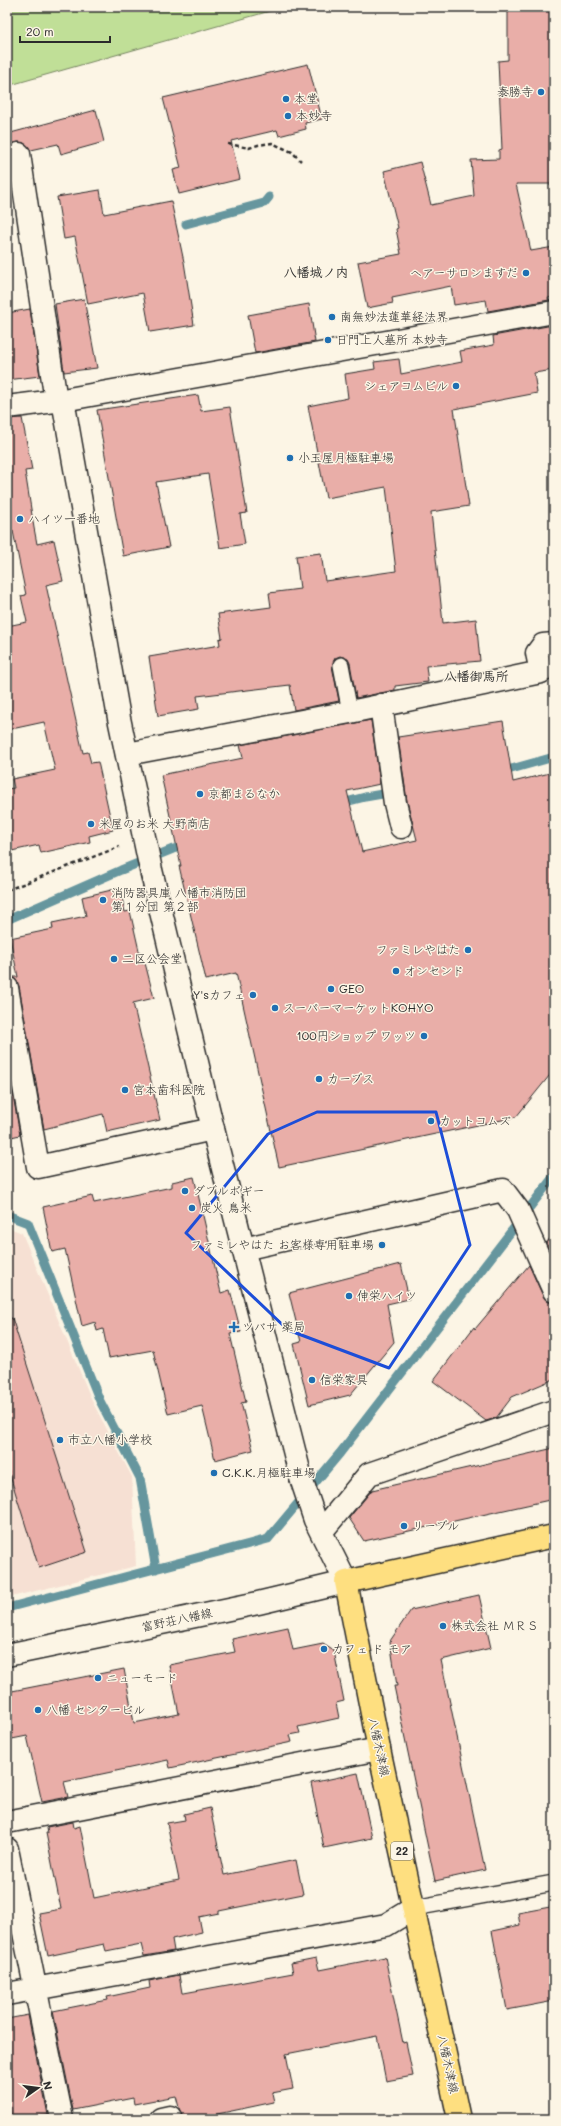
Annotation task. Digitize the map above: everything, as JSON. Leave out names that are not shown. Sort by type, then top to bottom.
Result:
[{"type":"main road","points":[[346,1582],[554,1536]]},
{"type":"main road","name":"八幡木津線","points":[[346,1582],[379,1749],[459,2119]]},
{"type":"street","points":[[19,154],[60,400],[119,718],[147,853],[213,1129],[301,1478],[318,1525],[346,1582]]},
{"type":"street","points":[[7,407],[60,400],[554,312]]},
{"type":"street","points":[[127,754],[350,712],[541,672],[537,653],[543,645],[554,644]]},
{"type":"street","points":[[381,705],[393,793],[401,827]]},
{"type":"street","points":[[7,988],[38,1167],[213,1129]]},
{"type":"street","points":[[243,1249],[503,1190],[518,1210],[554,1291]]},
{"type":"street","points":[[318,1525],[369,1474],[554,1411]]},
{"type":"street","name":"富野荘八幡線","points":[[7,1655],[258,1603],[346,1582]]},
{"type":"street","points":[[7,1822],[379,1749]]},
{"type":"street","points":[[7,1849],[34,1990],[62,2119]]},
{"type":"street","points":[[7,1994],[386,1925],[414,1908]]},
{"type":"lane","points":[[341,665],[350,712]]},
{"type":"lane","points":[[414,1908],[554,1883]]},
{"type":"path","points":[[228,144],[249,148],[272,143],[292,152],[301,161]]},
{"type":"path","points":[[7,890],[147,853]]},
{"type":"highlighted area","points":[[317,1112],[436,1112],[470,1245],[389,1368],[288,1330],[186,1233],[268,1134]]},
{"type":"shaded area","name":"市立八幡小学校","points":[[7,1227],[22,1233],[93,1403],[132,1477],[136,1566],[7,1598]]},
{"type":"green space","points":[[7,7],[284,7],[7,86]]},
{"type":"building","points":[[508,7],[551,7],[552,33],[554,32],[554,184],[516,184],[531,251],[554,247],[554,297],[548,298],[549,300],[488,311],[486,300],[454,305],[451,286],[392,298],[393,303],[367,308],[358,262],[401,254],[396,229],[398,228],[384,171],[420,162],[431,205],[474,196],[471,160],[499,159],[499,150],[502,149],[498,61],[508,60]]},
{"type":"building","points":[[308,64],[322,119],[305,123],[306,129],[279,136],[277,130],[231,141],[240,179],[179,194],[173,170],[181,168],[163,98]]},
{"type":"building","points":[[96,110],[104,142],[61,154],[58,144],[31,150],[24,143],[18,142],[11,144],[7,152],[7,134]]},
{"type":"building","points":[[100,190],[104,214],[171,201],[184,262],[194,325],[150,332],[143,293],[88,304],[75,237],[64,239],[57,197]]},
{"type":"building","points":[[84,299],[97,368],[64,372],[55,304]]},
{"type":"building","points":[[309,304],[315,342],[255,353],[248,315]]},
{"type":"building","points":[[30,309],[40,376],[7,380],[7,313]]},
{"type":"building","points":[[553,325],[554,370],[534,373],[537,393],[454,409],[469,506],[431,512],[443,623],[476,619],[480,661],[426,666],[428,682],[395,686],[395,690],[356,698],[350,663],[348,659],[340,656],[335,658],[332,666],[339,701],[294,710],[290,685],[197,696],[199,709],[158,716],[149,657],[220,645],[219,639],[222,638],[218,614],[271,607],[269,593],[300,589],[296,556],[321,553],[325,581],[396,571],[386,487],[326,498],[308,406],[348,398],[345,374],[375,369],[374,362],[399,359],[401,374],[462,362],[460,351],[494,345],[493,336]]},
{"type":"building","points":[[198,395],[201,411],[230,407],[247,513],[240,514],[245,544],[220,548],[208,474],[156,482],[169,547],[123,556],[97,410]]},
{"type":"building","points":[[22,418],[32,470],[25,471],[37,544],[54,540],[63,581],[46,585],[83,753],[88,752],[91,763],[98,762],[113,830],[89,836],[90,842],[41,853],[39,845],[7,852],[7,789],[14,788],[12,779],[55,770],[44,722],[7,730],[7,626],[27,622],[21,596],[26,595],[13,531],[7,532],[7,419]]},
{"type":"building","points":[[371,720],[380,784],[347,791],[362,852],[417,840],[407,801],[398,737],[503,721],[513,782],[554,772],[554,1070],[516,1117],[279,1167],[236,973],[206,980],[179,866],[181,866],[161,775],[243,758],[240,745]]},
{"type":"building","points":[[120,888],[125,912],[130,911],[142,964],[145,963],[154,998],[133,1003],[160,1120],[107,1132],[103,1114],[44,1129],[19,986],[13,977],[18,977],[10,938],[53,929],[52,923],[86,916],[82,897]]},
{"type":"building","points":[[7,1061],[20,1135],[7,1138]]},
{"type":"building","points":[[194,1177],[221,1293],[230,1290],[241,1332],[230,1334],[246,1402],[241,1403],[253,1450],[215,1460],[202,1406],[168,1414],[153,1350],[109,1358],[103,1329],[97,1331],[95,1322],[82,1326],[65,1249],[52,1252],[43,1207],[92,1196],[94,1203],[172,1187],[172,1182]]},
{"type":"building","points":[[554,1234],[554,1260],[546,1243]]},
{"type":"building","points":[[401,1264],[409,1299],[387,1304],[394,1342],[350,1395],[309,1405],[294,1344],[301,1342],[289,1293]]},
{"type":"building","points":[[529,1265],[543,1296],[547,1301],[554,1303],[554,1379],[512,1397],[496,1418],[486,1421],[433,1381],[474,1327],[475,1329]]},
{"type":"building","points":[[12,1318],[87,1552],[39,1568],[7,1466],[7,1319]]},
{"type":"building","points":[[554,1448],[554,1499],[364,1541],[349,1518],[372,1490]]},
{"type":"building","points":[[479,1595],[491,1648],[441,1660],[485,1870],[435,1881],[394,1686],[397,1686],[390,1641],[411,1610]]},
{"type":"building","points":[[288,1627],[293,1650],[323,1644],[334,1651],[344,1701],[336,1703],[339,1718],[298,1727],[300,1733],[290,1735],[292,1742],[170,1768],[168,1760],[64,1782],[68,1797],[42,1802],[27,1736],[7,1740],[7,1692],[124,1669],[134,1723],[179,1714],[169,1665],[235,1652],[232,1639]]},
{"type":"building","points":[[358,1773],[372,1838],[324,1848],[311,1783]]},
{"type":"building","points":[[210,1808],[224,1875],[296,1860],[303,1894],[219,1911],[219,1913],[199,1917],[202,1932],[172,1939],[174,1951],[144,1956],[141,1944],[106,1951],[104,1944],[48,1956],[39,1913],[61,1909],[46,1833],[48,1833],[47,1827],[73,1822],[74,1828],[80,1826],[94,1898],[179,1880],[167,1823],[185,1820],[184,1814]]},
{"type":"building","points":[[550,1907],[554,1925],[554,2001],[507,2010],[492,1931],[520,1925],[518,1913]]},
{"type":"building","points":[[385,1957],[403,2043],[406,2042],[413,2076],[386,2081],[377,2036],[286,2054],[293,2089],[272,2093],[274,2102],[194,2119],[182,2119],[176,2096],[134,2104],[133,2098],[73,2110],[53,2011],[108,2000],[107,1997],[150,1988],[149,1981],[179,1975],[182,1993],[184,1993],[293,1973],[291,1963],[316,1958],[319,1970]]},
{"type":"building","points":[[28,2015],[48,2115],[41,2116],[41,2119],[12,2119],[7,2093],[7,2019]]},
{"type":"waterway","points":[[186,224],[264,203],[269,197]]},
{"type":"waterway","points":[[501,772],[554,757]]},
{"type":"waterway","points":[[338,804],[365,797],[417,788]]},
{"type":"waterway","points":[[7,920],[121,870],[173,849],[189,845]]},
{"type":"waterway","points":[[7,1608],[268,1539],[340,1453],[554,1176]]},
{"type":"waterway","points":[[7,1215],[28,1223],[100,1401],[140,1478],[156,1569]]},
{"type":"place","name":"泰勝寺","points":[[541,92]]},
{"type":"place","name":"本堂","points":[[286,99]]},
{"type":"place","name":"本妙寺","points":[[288,116]]},
{"type":"place","name":"ヘアーサロンますだ","points":[[526,273]]},
{"type":"place","name":"南無妙法蓮華経法界","points":[[332,317]]},
{"type":"place","name":"日門上人墓所 本妙寺","points":[[328,340]]},
{"type":"place","name":"シェアコムビル","points":[[456,386]]},
{"type":"place","name":"小玉屋月極駐車場","points":[[290,458]]},
{"type":"place","name":"ハイツ一番地","points":[[20,519]]},
{"type":"place","name":"京都まるなか","points":[[200,794]]},
{"type":"place","name":"米屋のお米 大野商店","points":[[91,824]]},
{"type":"place","name":"消防器具庫 八幡市消防団 第１分団 第２部","points":[[103,900]]},
{"type":"place","name":"ファミレやはた","points":[[468,950]]},
{"type":"place","name":"二区公会堂","points":[[114,959]]},
{"type":"place","name":"オンセンド","points":[[396,971]]},
{"type":"place","name":"GEO","points":[[331,989]]},
{"type":"place","name":"Y'sカフェ","points":[[253,995]]},
{"type":"place","name":"スーパーマーケットKOHYO","points":[[275,1008]]},
{"type":"place","name":"100円ショップ ワッツ","points":[[424,1036]]},
{"type":"place","name":"カーブス","points":[[319,1079]]},
{"type":"place","name":"宮本歯科医院","points":[[125,1090]]},
{"type":"place","name":"カットコムズ","points":[[431,1121]]},
{"type":"place","name":"ダブルボギー","points":[[185,1191]]},
{"type":"place","name":"炭火 鳥米","points":[[192,1208]]},
{"type":"place","name":"ファミレやはた お客様専用駐車場","points":[[382,1245]]},
{"type":"place","name":"伸栄ハイツ","points":[[349,1296]]},
{"type":"place","name":"ツバサ 薬局","points":[[234,1327]]},
{"type":"place","name":"信栄家具","points":[[312,1380]]},
{"type":"place","name":"市立八幡小学校","points":[[60,1440]]},
{"type":"place","name":"C.K.K.月極駐車場","points":[[214,1473]]},
{"type":"place","name":"リーブル","points":[[404,1526]]},
{"type":"place","name":"株式会社 ＭＲＳ","points":[[443,1626]]},
{"type":"place","name":"カフェ ド モア","points":[[324,1649]]},
{"type":"place","name":"ニューモード","points":[[98,1678]]},
{"type":"place","name":"八幡 センタービル","points":[[38,1710]]},
{"type":"district","name":"八幡城ノ内","points":[[316,272]]},
{"type":"district","name":"八幡御馬所","points":[[476,676]]}]
